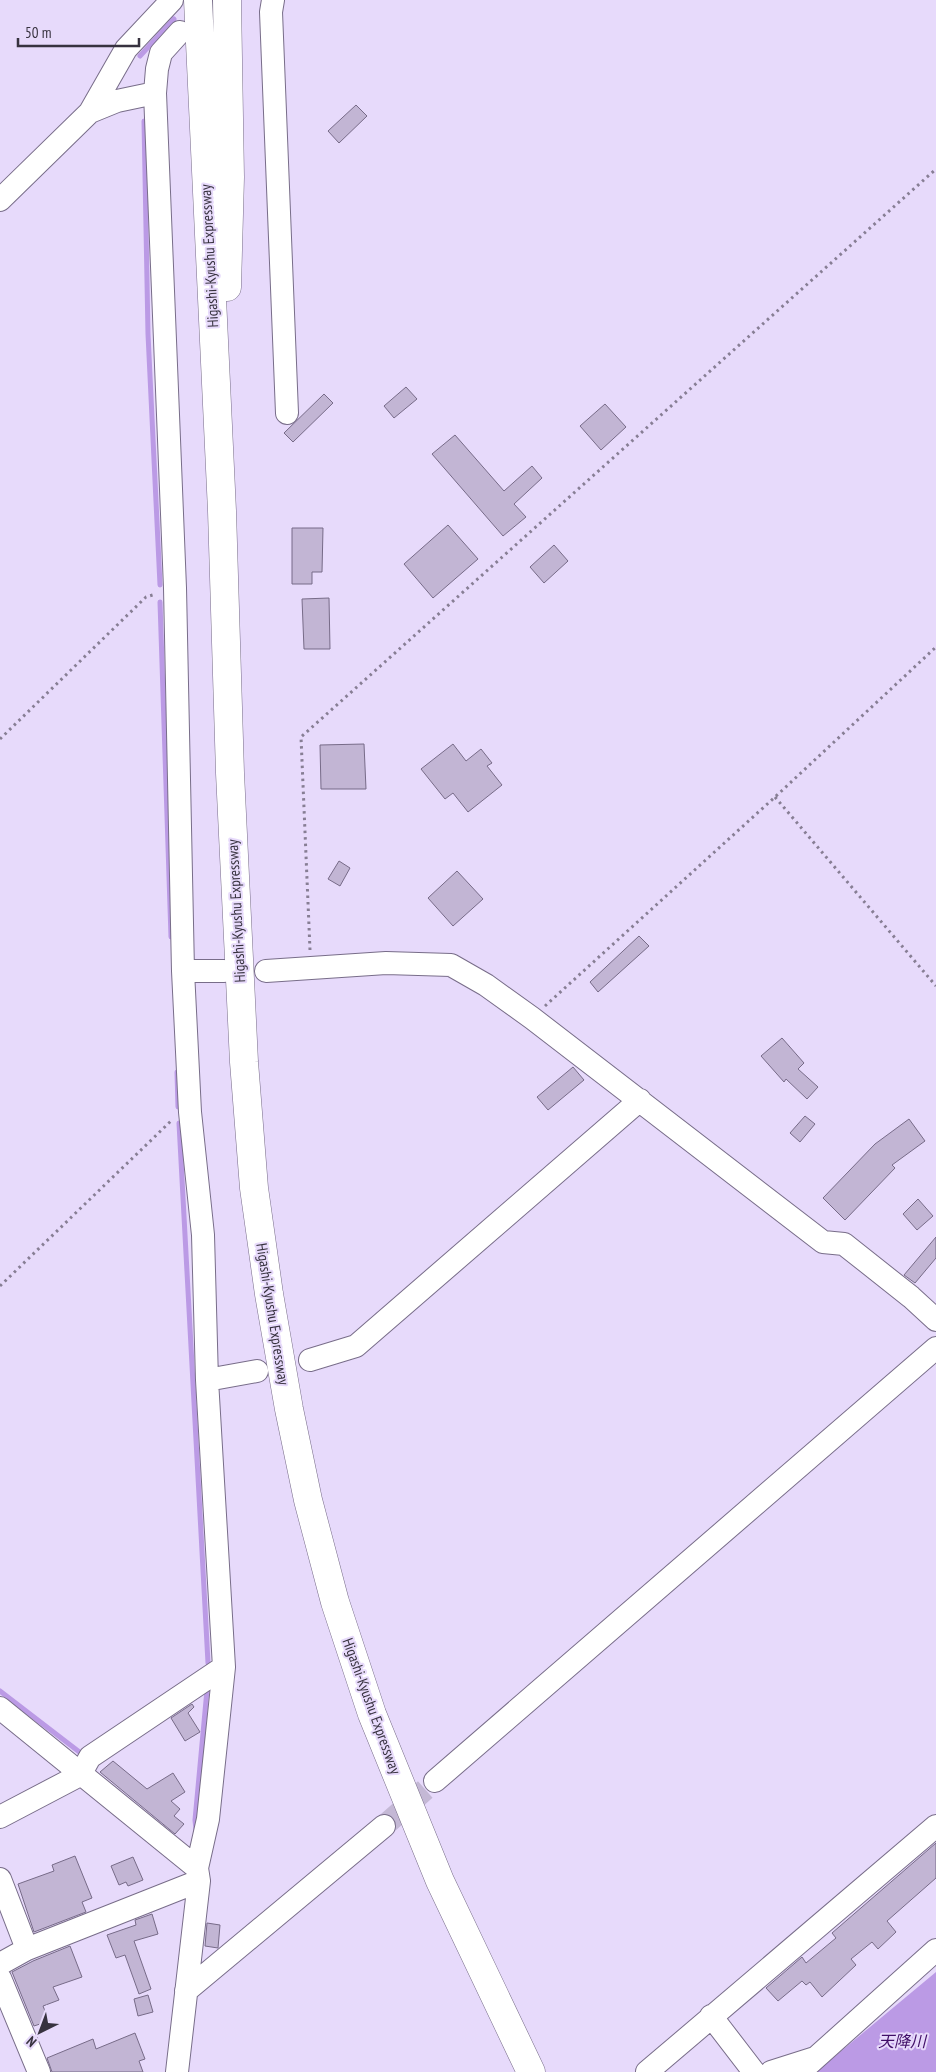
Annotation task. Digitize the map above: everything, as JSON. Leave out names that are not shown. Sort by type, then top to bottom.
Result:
[{"type":"highway","name":"Higashi-Kyushu Expressway","points":[[198,0],[222,511],[231,802],[244,1062],[254,1188],[289,1409],[308,1500],[335,1602],[372,1714],[440,1881],[531,2072]]},
{"type":"highway","name":"Higashi-Kyushu Expressway","points":[[222,511],[230,177],[227,0]]},
{"type":"street","points":[[0,200],[90,112],[126,49],[172,0]]},
{"type":"street","points":[[273,0],[271,12],[287,413]]},
{"type":"street","points":[[177,2072],[198,1874],[208,1819],[224,1667],[207,1380],[203,1235],[190,1112],[183,970],[175,588],[154,93],[156,69],[161,53],[180,32]]},
{"type":"street","points":[[90,112],[117,101],[154,93]]},
{"type":"street","points":[[266,971],[386,963],[451,966],[486,986],[532,1018],[823,1242],[844,1244],[936,1320]]},
{"type":"street","points":[[183,970],[224,971]]},
{"type":"street","points":[[310,1360],[356,1346],[640,1100]]},
{"type":"street","points":[[435,1781],[936,1348]]},
{"type":"street","points":[[207,1380],[257,1371]]},
{"type":"street","points":[[0,1816],[80,1774],[90,1757],[224,1667]]},
{"type":"street","points":[[0,1708],[198,1874]]},
{"type":"street","points":[[186,1991],[384,1826]]},
{"type":"street","points":[[647,2072],[936,1826]]},
{"type":"street","points":[[0,1964],[27,1949],[198,1874]]},
{"type":"street","points":[[0,1879],[27,1949]]},
{"type":"street","points":[[800,2072],[936,1950]]},
{"type":"street","points":[[0,1978],[39,2072]]},
{"type":"street","points":[[711,2016],[754,2072]]},
{"type":"street","points":[[771,2072],[817,2057]]},
{"type":"path","points":[[311,968],[301,738],[936,168]]},
{"type":"path","points":[[0,739],[146,597],[175,588]]},
{"type":"path","points":[[532,1018],[775,797],[936,647]]},
{"type":"path","points":[[775,797],[936,986]]},
{"type":"path","points":[[0,1286],[177,1115],[190,1112]]},
{"type":"water","name":"天降川","points":[[936,1972],[936,2072],[816,2072]]},
{"type":"building","points":[[356,105],[367,116],[339,143],[328,131]]},
{"type":"building","points":[[406,387],[417,399],[394,418],[384,406]]},
{"type":"building","points":[[324,394],[333,403],[293,442],[284,433]]},
{"type":"building","points":[[605,404],[626,427],[601,450],[580,426]]},
{"type":"building","points":[[455,435],[504,491],[532,466],[542,478],[514,504],[526,517],[503,536],[432,454]]},
{"type":"building","points":[[448,525],[478,559],[433,598],[404,564]]},
{"type":"building","points":[[292,528],[323,528],[322,572],[312,572],[312,584],[292,584]]},
{"type":"building","points":[[554,545],[568,561],[544,583],[530,567]]},
{"type":"building","points":[[329,598],[330,649],[304,649],[302,599]]},
{"type":"building","points":[[364,744],[366,789],[321,789],[320,745]]},
{"type":"building","points":[[453,744],[466,761],[481,749],[492,763],[487,766],[502,785],[468,812],[453,793],[445,799],[421,769]]},
{"type":"building","points":[[339,861],[350,868],[340,886],[328,879]]},
{"type":"building","points":[[457,871],[483,899],[453,926],[428,898]]},
{"type":"building","points":[[639,936],[649,946],[598,992],[590,982]]},
{"type":"building","points":[[782,1038],[804,1063],[798,1069],[818,1087],[807,1099],[786,1079],[784,1082],[761,1056]]},
{"type":"building","points":[[573,1067],[584,1080],[548,1110],[537,1097]]},
{"type":"building","points":[[805,1116],[815,1124],[800,1142],[790,1133]]},
{"type":"building","points":[[909,1119],[925,1141],[892,1165],[895,1168],[845,1220],[823,1198],[875,1144]]},
{"type":"building","points":[[918,1199],[933,1216],[917,1230],[903,1214]]},
{"type":"building","points":[[936,1237],[936,1258],[915,1283],[904,1275]]},
{"type":"building","points":[[192,1704],[194,1707],[188,1713],[200,1732],[185,1741],[171,1718]]},
{"type":"building","points":[[113,1761],[147,1789],[173,1773],[185,1792],[171,1801],[180,1809],[174,1816],[184,1824],[175,1834],[100,1772]]},
{"type":"building","points":[[936,1843],[936,1878],[887,1921],[896,1932],[878,1949],[872,1942],[851,1959],[856,1965],[822,1997],[810,1982],[806,1985],[802,1981],[778,2001],[766,1988],[802,1957],[806,1963],[836,1938],[832,1933]]},
{"type":"building","points":[[75,1856],[92,1898],[82,1902],[86,1912],[34,1932],[18,1884],[54,1871],[52,1865]]},
{"type":"building","points":[[133,1857],[143,1880],[128,1886],[126,1882],[119,1885],[111,1866]]},
{"type":"building","points":[[152,1914],[158,1934],[134,1941],[151,1989],[139,1994],[125,1955],[116,1958],[107,1935],[136,1925],[135,1920]]},
{"type":"building","points":[[207,1923],[220,1925],[218,1948],[205,1946]]},
{"type":"building","points":[[70,1946],[82,1977],[53,1987],[59,2000],[43,2006],[49,2021],[34,2026],[12,1972]]},
{"type":"building","points":[[148,1995],[153,2012],[138,2016],[134,1999]]},
{"type":"building","points":[[135,2033],[145,2059],[139,2061],[143,2072],[52,2072],[47,2058],[93,2039],[96,2049]]},
{"type":"waterway","points":[[140,56],[174,19]]},
{"type":"waterway","points":[[144,121],[148,334],[160,585]]},
{"type":"waterway","points":[[160,602],[171,937]]},
{"type":"waterway","points":[[177,1072],[178,1107]]},
{"type":"waterway","points":[[179,1123],[208,1663]]},
{"type":"waterway","points":[[196,1830],[195,1820],[207,1690]]},
{"type":"waterway","points":[[0,1691],[82,1754]]},
{"type":"tunnel","points":[[384,1826],[435,1781]]}]
